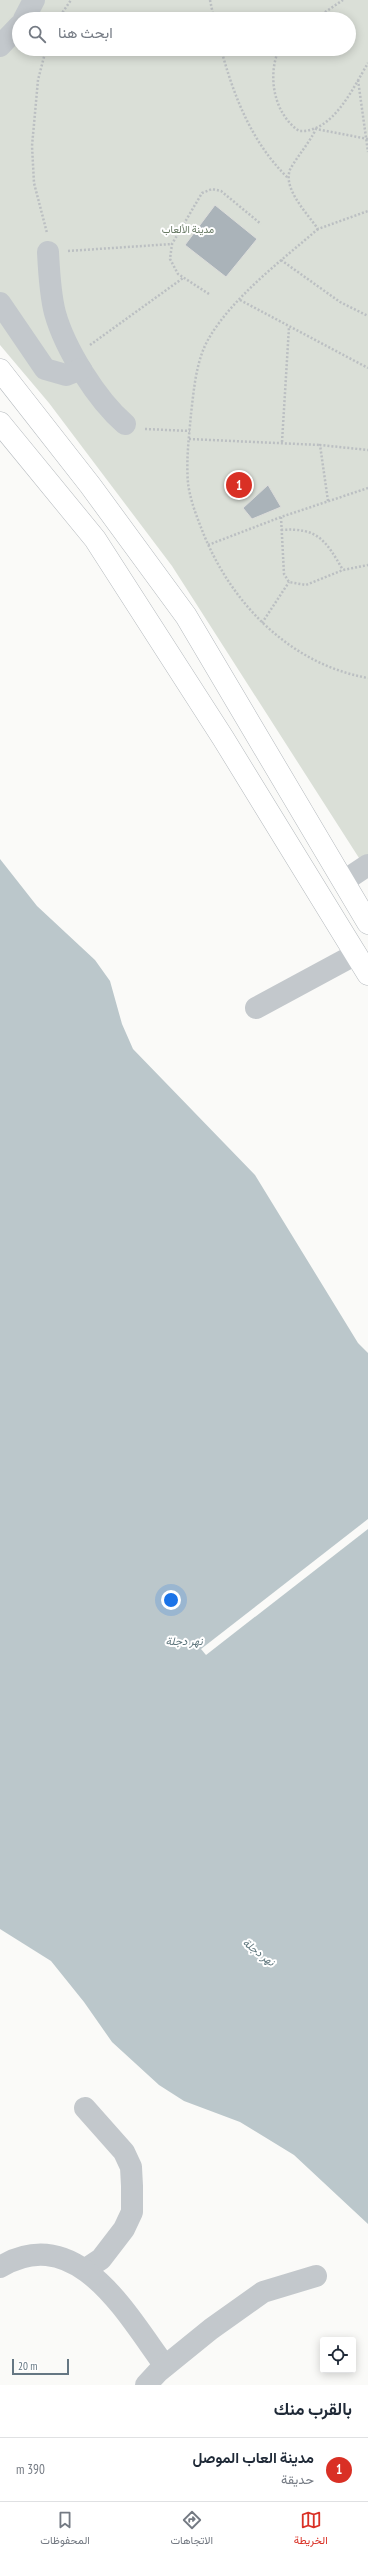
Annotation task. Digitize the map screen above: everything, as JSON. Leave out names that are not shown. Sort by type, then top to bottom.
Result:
[{"type":"main road","points":[[0,370],[90,485],[186,616],[368,923]]},
{"type":"main road","points":[[0,423],[94,539],[223,738],[368,974]]},
{"type":"main road","points":[[223,738],[248,721]]},
{"type":"street","points":[[28,12],[34,0]]},
{"type":"street","points":[[0,46],[12,33]]},
{"type":"street","points":[[48,252],[55,314],[78,362],[110,410],[125,424]]},
{"type":"street","points":[[0,303],[46,369],[51,373],[66,375],[78,362]]},
{"type":"street","points":[[344,881],[368,865]]},
{"type":"street","points":[[256,1008],[356,954]]},
{"type":"street","points":[[85,2108],[124,2152],[131,2167],[132,2186],[132,2212],[124,2229],[101,2259],[86,2269]]},
{"type":"street","points":[[0,2267],[10,2261],[31,2255],[62,2257],[86,2269],[103,2285],[165,2366]]},
{"type":"street","points":[[146,2385],[165,2366],[263,2292],[316,2276]]},
{"type":"path","points":[[63,12],[71,0]]},
{"type":"path","points":[[210,0],[213,12]]},
{"type":"path","points":[[325,12],[343,0]]},
{"type":"path","points":[[44,56],[38,80],[32,146],[34,183],[48,238],[48,252],[172,244]]},
{"type":"path","points":[[224,56],[250,129],[272,163],[288,178]]},
{"type":"path","points":[[276,56],[273,62],[274,86],[279,110],[285,120],[299,131],[316,129],[367,139]]},
{"type":"path","points":[[318,229],[291,189],[288,178],[291,166],[310,141],[316,129],[342,108],[368,63]]},
{"type":"path","points":[[358,80],[368,152]]},
{"type":"path","points":[[209,294],[183,278],[171,264],[172,244],[202,193],[212,189],[221,191],[261,224]]},
{"type":"path","points":[[368,211],[318,229],[281,260],[223,319],[203,351],[196,380],[188,440],[188,483],[193,506],[208,545],[220,568],[262,623],[297,651],[327,665],[368,678]]},
{"type":"path","points":[[281,260],[340,302],[368,316]]},
{"type":"path","points":[[78,362],[183,278]]},
{"type":"path","points":[[240,300],[368,368]]},
{"type":"path","points":[[282,442],[289,327]]},
{"type":"path","points":[[125,424],[140,429],[190,431]]},
{"type":"path","points":[[188,440],[282,442],[368,450]]},
{"type":"path","points":[[320,445],[328,501]]},
{"type":"path","points":[[208,545],[281,517],[368,488]]},
{"type":"path","points":[[281,517],[284,574],[289,582],[306,585],[343,570],[368,565]]},
{"type":"path","points":[[282,530],[299,529],[315,534],[328,546],[343,570]]},
{"type":"path","points":[[262,623],[289,582]]},
{"type":"green space","name":"مدينة الألعاب","points":[[0,0],[368,0],[368,872],[172,566],[49,403],[0,345]]},
{"type":"water","name":"نهر دجلة","points":[[0,859],[37,906],[95,960],[110,981],[122,1024],[133,1049],[255,1175],[358,1343],[368,1353],[368,2224],[294,2155],[240,2122],[184,2101],[159,2085],[112,2042],[84,2002],[51,1961],[0,1929]]},
{"type":"pier","points":[[368,1519],[368,1529],[206,1655],[201,1649]]},
{"type":"building","points":[[215,205],[257,239],[226,277],[185,245]]},
{"type":"building","points":[[268,485],[281,507],[252,519],[243,508]]},
{"type":"place","name":"مدينة العاب الموصل","points":[[239,485]]}]
